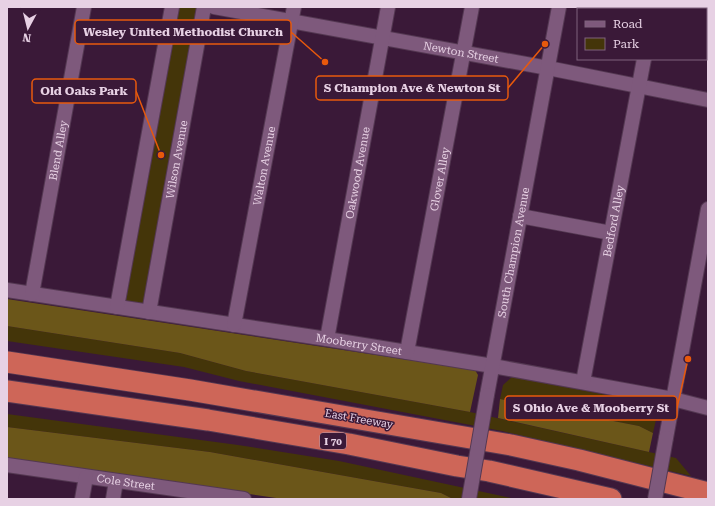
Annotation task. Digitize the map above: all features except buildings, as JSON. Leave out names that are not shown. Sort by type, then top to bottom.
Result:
[{"type":"highway","name":"East Freeway","points":[[7,362],[190,390],[511,445],[578,460],[708,493]]},
{"type":"highway","name":"I 70","points":[[7,391],[208,420],[349,444],[489,471],[610,499]]},
{"type":"street","name":"Blend Alley","points":[[32,294],[84,7]]},
{"type":"street","points":[[117,307],[172,7]]},
{"type":"street","name":"Wilson Avenue","points":[[150,312],[204,7]]},
{"type":"street","name":"Newton Street","points":[[214,7],[639,85],[708,100]]},
{"type":"street","name":"Walton Avenue","points":[[234,325],[294,7]]},
{"type":"street","name":"Oakwood Avenue","points":[[327,339],[388,7]]},
{"type":"street","name":"Glover Alley","points":[[407,352],[472,7]]},
{"type":"street","name":"South Champion Avenue","points":[[469,499],[559,7]]},
{"type":"street","name":"Bedford Alley","points":[[583,382],[644,60]]},
{"type":"street","points":[[655,499],[673,399],[704,251],[708,209]]},
{"type":"street","points":[[520,216],[611,233]]},
{"type":"street","name":"Mooberry Street","points":[[7,290],[493,366],[673,399],[708,408]]},
{"type":"street","name":"Cole Street","points":[[7,465],[116,481],[203,496],[244,499]]},
{"type":"street","points":[[82,499],[86,477]]},
{"type":"street","points":[[113,499],[116,481]]},
{"type":"green space","points":[[175,7],[202,7],[148,308],[119,304]]},
{"type":"green space","points":[[7,326],[180,353],[246,371],[470,412],[676,458],[691,476],[502,431],[239,381],[184,367],[7,341]]},
{"type":"green space","points":[[512,377],[650,403],[656,414],[653,433],[639,426],[500,399],[503,385]]},
{"type":"green space","points":[[7,414],[238,445],[339,461],[516,499],[453,499],[441,493],[210,452],[7,427]]},
{"type":"shaded area","points":[[7,299],[475,370],[478,375],[470,412],[246,371],[180,353],[7,326]]},
{"type":"shaded area","points":[[500,399],[639,426],[653,433],[649,452],[498,418]]},
{"type":"shaded area","points":[[7,427],[210,452],[441,493],[453,499],[283,499],[7,458]]},
{"type":"place","name":"S Champion Ave & Newton St","points":[[545,44]]},
{"type":"place","name":"Wesley United Methodist Church","points":[[325,62]]},
{"type":"place","name":"Old Oaks Park","points":[[161,155]]},
{"type":"place","name":"S Ohio Ave & Mooberry St","points":[[688,359]]}]
